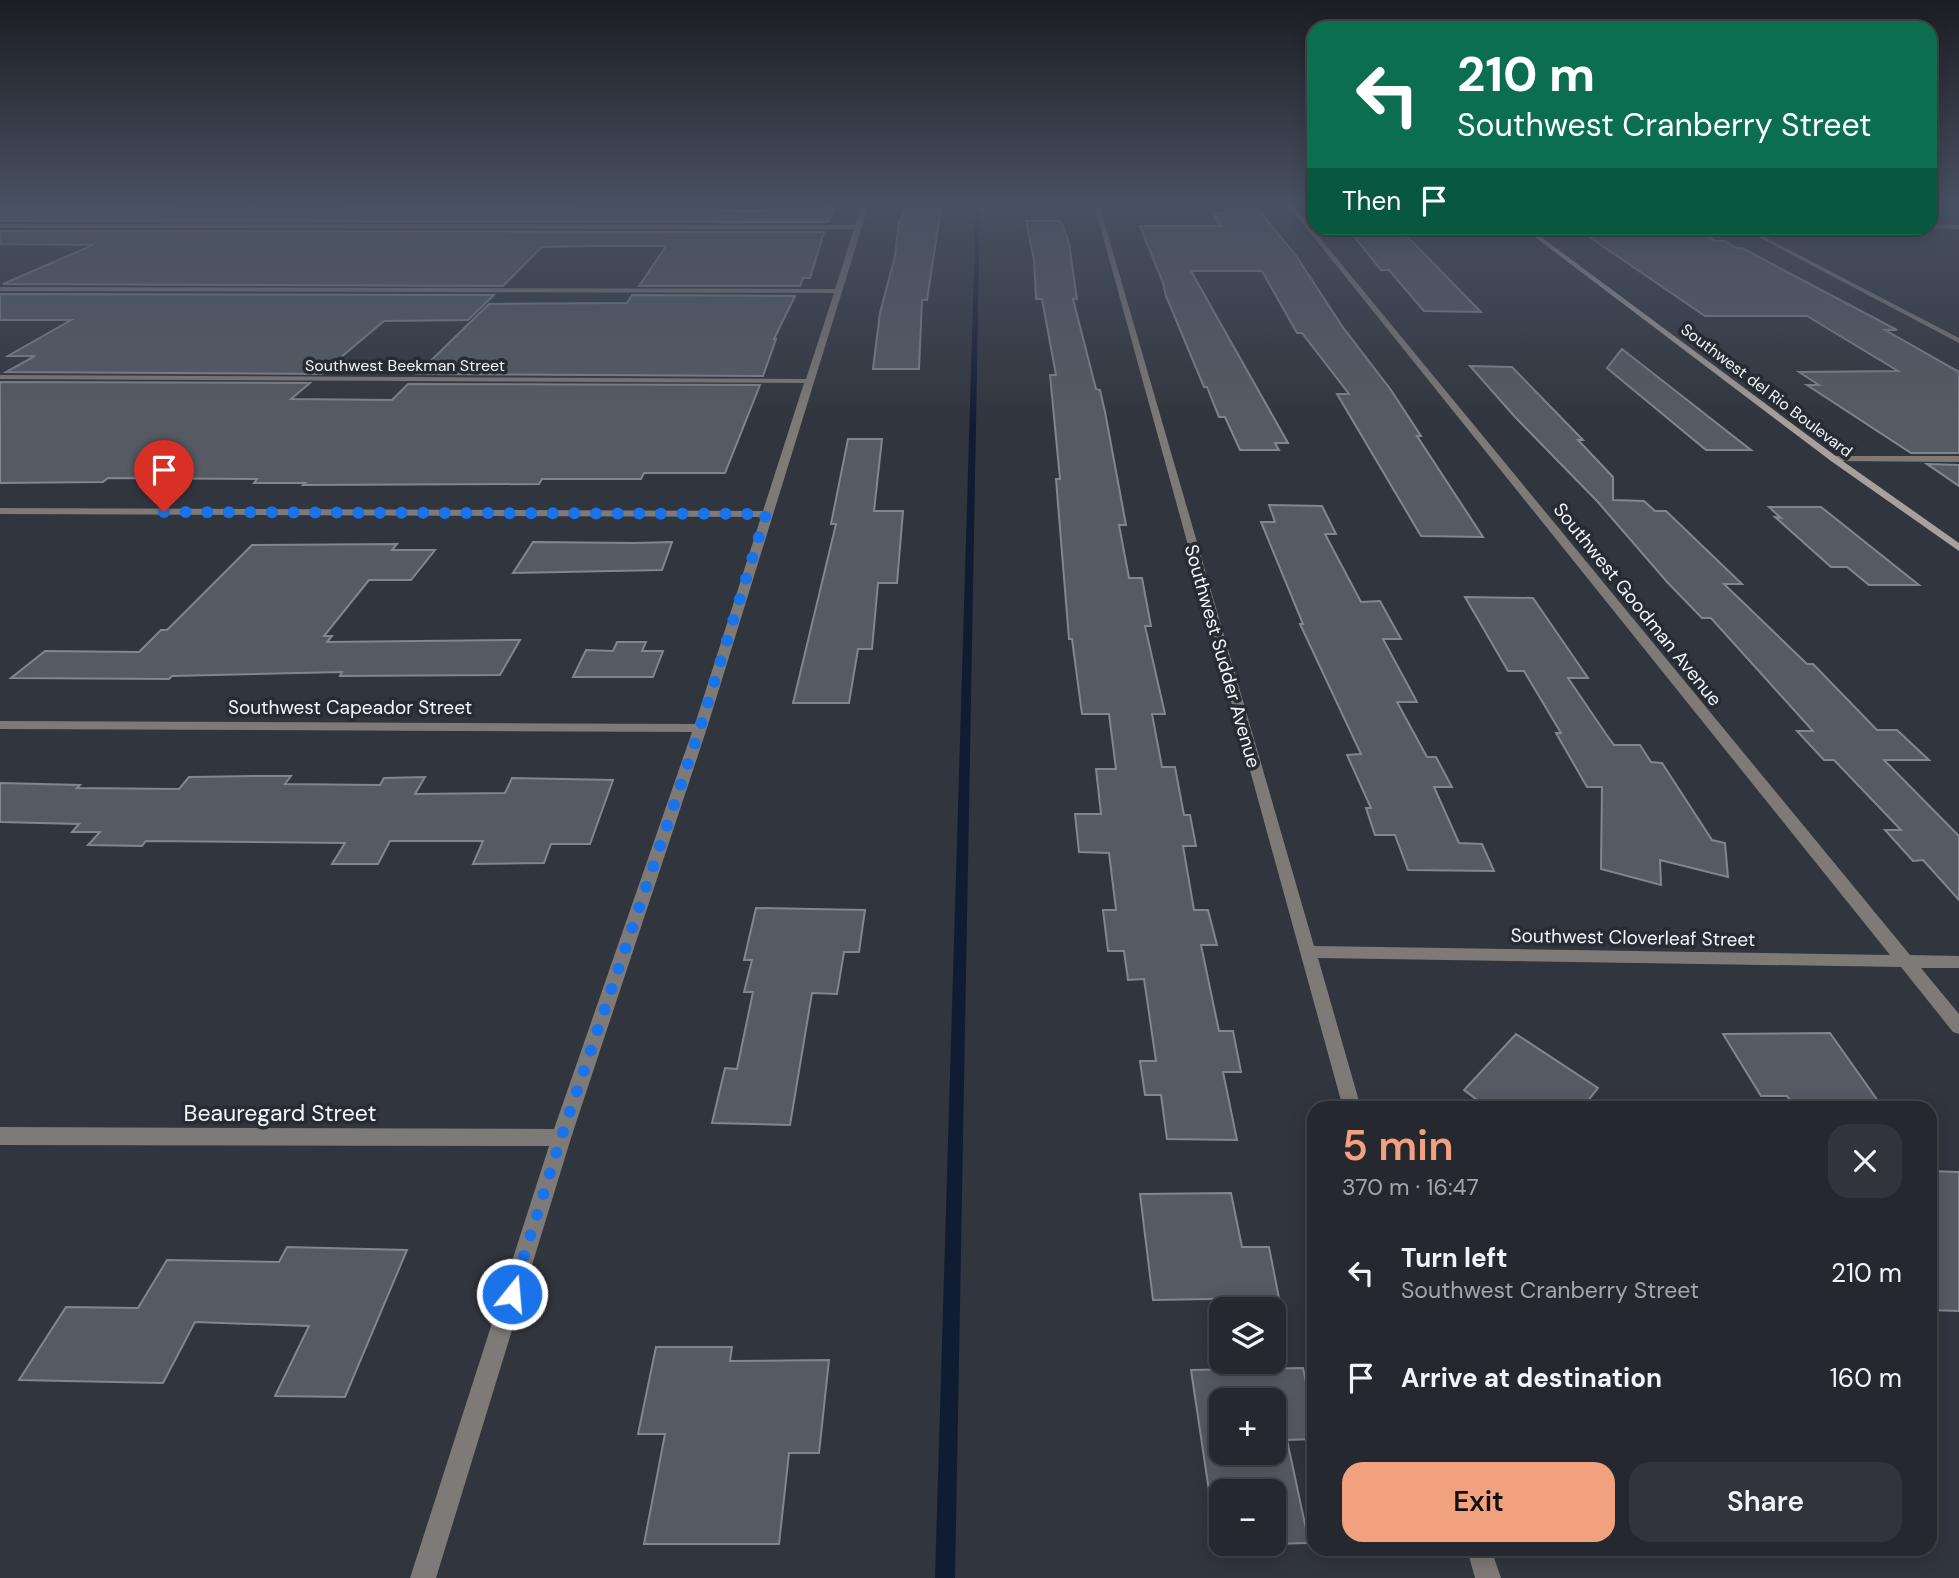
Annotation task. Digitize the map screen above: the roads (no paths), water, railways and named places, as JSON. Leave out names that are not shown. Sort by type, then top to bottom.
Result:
[{"type":"street","points":[[423,1578],[561,1138],[700,728],[842,278]]},
{"type":"street","name":"Southwest Sudder Avenue","points":[[1117,278],[1350,1101]]},
{"type":"street","name":"Southwest Goodman Avenue","points":[[1349,278],[1959,1027]]},
{"type":"street","name":"Southwest del Rio Boulevard","points":[[1592,278],[1959,548]]},
{"type":"street","points":[[1838,278],[1959,341]]},
{"type":"street","points":[[0,289],[837,291]]},
{"type":"street","name":"Southwest Beekman Street","points":[[0,377],[810,381]]},
{"type":"street","points":[[1835,459],[1959,459]]},
{"type":"street","points":[[0,512],[766,514]]},
{"type":"street","name":"Southwest Capeador Street","points":[[0,725],[700,728]]},
{"type":"street","name":"Southwest Cloverleaf Street","points":[[1307,953],[1959,962]]},
{"type":"street","name":"Beauregard Street","points":[[0,1136],[561,1138]]},
{"type":"street","points":[[1481,1556],[1488,1578]]},
{"type":"waterway","points":[[945,1578],[976,278]]}]
